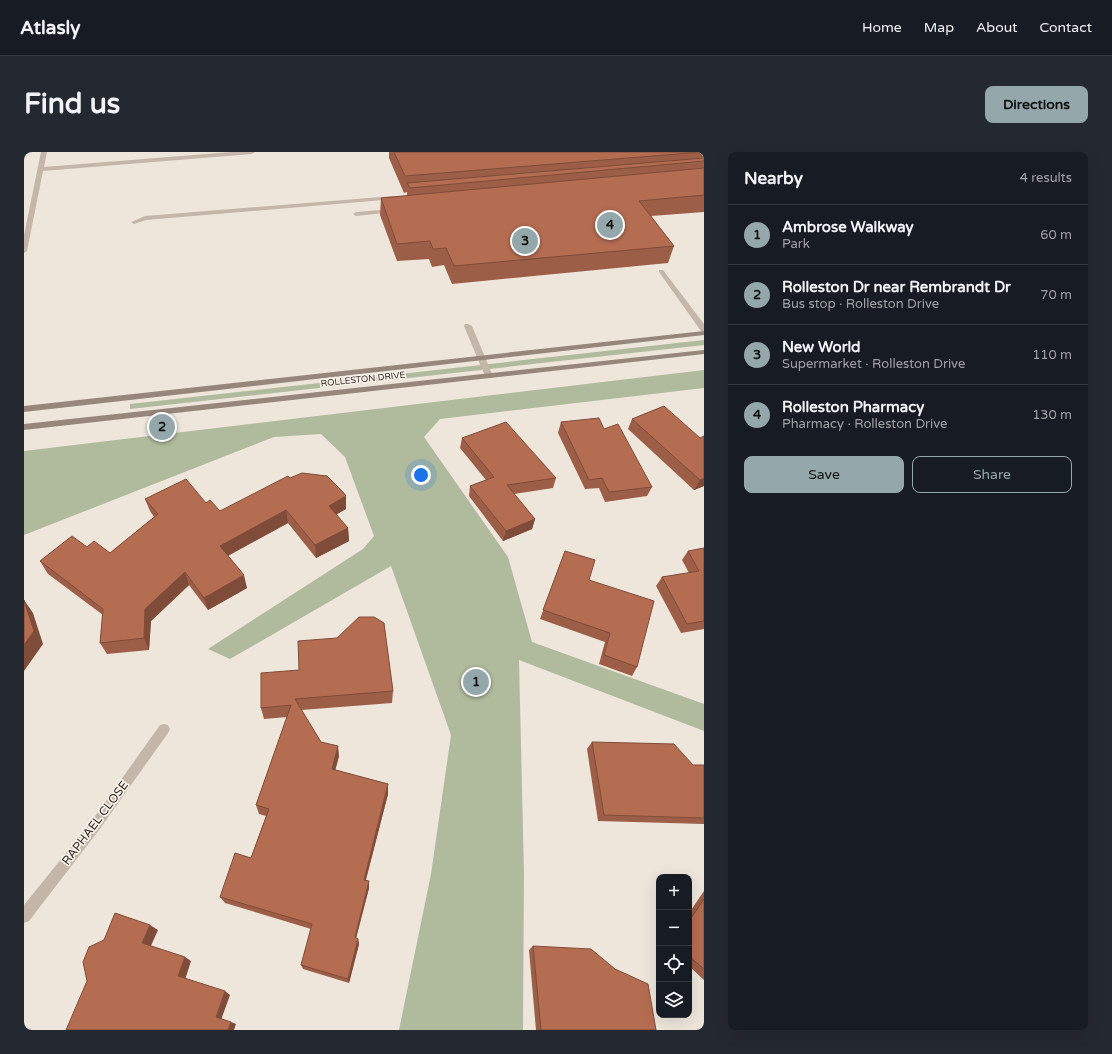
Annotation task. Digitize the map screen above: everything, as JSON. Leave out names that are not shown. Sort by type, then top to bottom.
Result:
[{"type":"main road","name":"ROLLESTON DRIVE","points":[[24,408],[704,333]]},
{"type":"main road","name":"ROLLESTON DRIVE","points":[[24,427],[704,352]]},
{"type":"street","points":[[24,251],[44,152]]},
{"type":"street","points":[[41,169],[252,152]]},
{"type":"street","points":[[134,222],[144,218],[397,197]]},
{"type":"street","points":[[356,214],[404,210]]},
{"type":"street","points":[[662,271],[704,329]]},
{"type":"street","points":[[468,326],[489,376]]},
{"type":"street","name":"RAPHAEL CLOSE","points":[[24,916],[95,826],[164,729]]},
{"type":"green space","points":[[704,340],[704,345],[130,409],[130,404]]},
{"type":"green space","points":[[704,370],[704,388],[440,419],[424,437],[508,557],[532,642],[704,704],[704,731],[519,660],[524,874],[523,1030],[399,1030],[431,874],[451,735],[391,566],[230,659],[208,649],[363,549],[374,536],[345,457],[321,434],[274,437],[24,535],[24,451]]},
{"type":"building","points":[[394,152],[702,152],[405,176]]},
{"type":"building","points":[[704,158],[704,161],[410,188],[407,183]]},
{"type":"building","points":[[704,168],[704,195],[639,201],[674,246],[454,266],[446,248],[433,249],[430,241],[397,244],[381,198]]},
{"type":"building","points":[[664,406],[700,438],[704,436],[704,478],[700,480],[632,419]]},
{"type":"building","points":[[599,418],[604,429],[618,424],[652,487],[609,492],[602,478],[589,480],[561,422]]},
{"type":"building","points":[[506,422],[556,478],[507,485],[535,519],[506,531],[470,486],[494,477],[462,438]]},
{"type":"building","points":[[302,473],[327,476],[343,492],[346,496],[329,506],[348,528],[315,545],[286,510],[220,546],[244,575],[204,598],[185,572],[145,609],[144,638],[100,643],[103,609],[40,561],[72,536],[87,547],[94,541],[110,553],[158,514],[145,499],[186,479],[206,503],[210,500],[220,511],[288,476],[290,478]]},
{"type":"building","points":[[704,548],[704,621],[687,624],[662,577],[699,571],[688,551]]},
{"type":"building","points":[[565,551],[595,560],[589,580],[654,601],[637,667],[604,655],[610,633],[543,610]]},
{"type":"building","points":[[24,600],[34,631],[24,645]]},
{"type":"building","points":[[359,617],[374,617],[384,623],[393,691],[295,699],[321,742],[338,746],[332,769],[388,784],[364,880],[369,881],[355,937],[358,939],[348,979],[301,965],[312,924],[220,897],[235,853],[251,858],[269,809],[256,805],[291,705],[261,708],[261,673],[299,670],[298,641],[337,638]]},
{"type":"building","points":[[592,742],[674,744],[693,765],[704,765],[704,818],[604,815]]},
{"type":"building","points":[[704,899],[704,969],[692,959],[692,917]]},
{"type":"building","points":[[115,913],[150,925],[142,943],[185,957],[178,976],[225,991],[216,1017],[231,1022],[228,1030],[66,1030],[87,981],[83,962],[89,947],[104,940]]},
{"type":"building","points":[[533,946],[591,949],[615,969],[648,984],[656,1030],[541,1030]]},
{"type":"place","name":"Rolleston Pharmacy","points":[[610,225]]},
{"type":"place","name":"New World","points":[[525,241]]},
{"type":"place","name":"Rolleston Dr near Rembrandt Dr","points":[[162,427]]},
{"type":"place","name":"Ambrose Walkway","points":[[476,682]]}]
